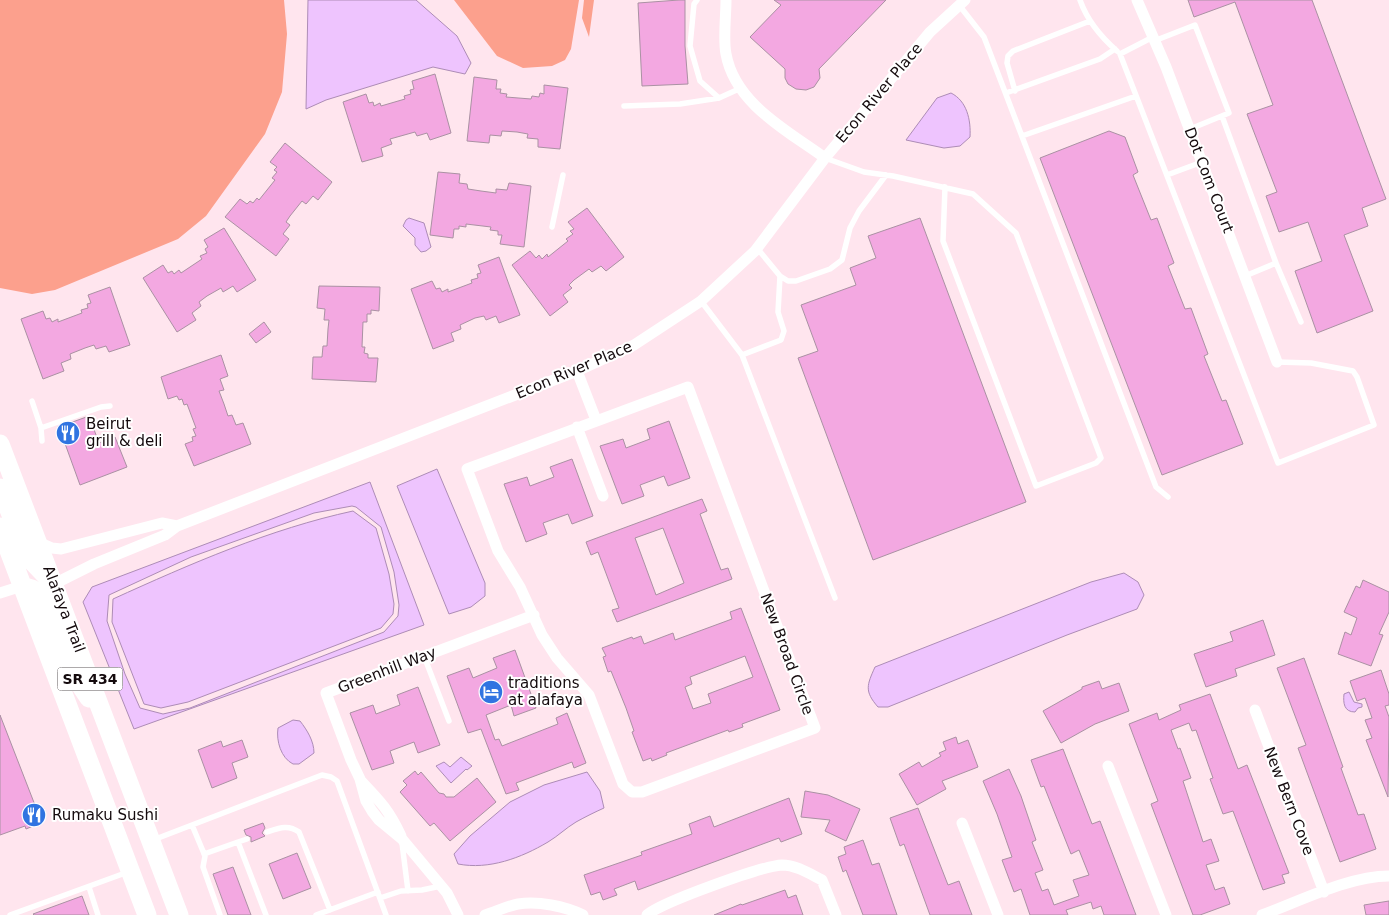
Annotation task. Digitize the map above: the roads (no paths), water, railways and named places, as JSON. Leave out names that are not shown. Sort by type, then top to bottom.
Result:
[{"type":"main road","name":"Alafaya Trail","points":[[0,444],[179,915]]},
{"type":"main road","points":[[0,488],[29,558],[54,584]]},
{"type":"main road","name":"Alafaya Trail","points":[[0,527],[147,915]]},
{"type":"main road","points":[[22,586],[32,588],[39,594],[45,604],[68,665],[110,731]]},
{"type":"street","points":[[726,0],[726,54],[734,77],[745,96],[770,119],[825,158]]},
{"type":"street","name":"Dot Com Court","points":[[1136,0],[1154,39],[1190,129],[1278,362]]},
{"type":"street","name":"Econ River Place","points":[[54,584],[94,564],[165,534],[177,526],[577,371],[634,345],[701,301],[758,248],[825,158],[930,32],[962,3]]},
{"type":"street","points":[[577,371],[596,420]]},
{"type":"street","name":"New Broad Circle","points":[[688,387],[815,728],[642,792],[632,792],[623,784],[589,695],[556,658],[542,635],[520,587],[498,551],[467,469],[577,428],[688,387]]},
{"type":"street","points":[[577,428],[604,496]]},
{"type":"street","name":"Econ River Place","points":[[38,542],[61,550],[162,523],[177,526]]},
{"type":"street","points":[[0,593],[22,586]]},
{"type":"street","name":"Greenhill Way","points":[[458,915],[447,893],[402,839],[379,820],[366,801],[360,779],[326,693],[534,615]]},
{"type":"street","name":"New Bern Cove","points":[[1255,710],[1324,892]]},
{"type":"street","points":[[1108,766],[1166,915]]},
{"type":"street","points":[[962,823],[998,915]]},
{"type":"street","points":[[647,915],[691,894],[764,869],[783,865],[801,869],[822,880],[836,915]]},
{"type":"street","points":[[1262,915],[1354,880],[1389,876]]},
{"type":"street","points":[[485,915],[518,904],[569,908],[582,915]]},
{"type":"lane","points":[[697,0],[694,4],[690,46],[700,81],[720,98]]},
{"type":"lane","points":[[1080,0],[1085,14],[1090,21],[1105,40],[1120,54],[1278,463],[1374,425],[1357,377],[1353,371],[1310,363],[1278,362]]},
{"type":"lane","points":[[962,3],[984,37],[1156,487],[1168,497]]},
{"type":"lane","points":[[1015,91],[1008,63],[1008,56],[1013,51],[1090,21]]},
{"type":"lane","points":[[1120,54],[1154,39],[1195,26],[1229,113],[1190,129]]},
{"type":"lane","points":[[1006,93],[1100,59],[1115,49]]},
{"type":"lane","points":[[624,106],[680,104],[720,98],[740,88]]},
{"type":"lane","points":[[1022,136],[1136,96]]},
{"type":"lane","points":[[1222,116],[1276,264],[1301,322]]},
{"type":"lane","points":[[825,158],[864,172],[886,175],[946,188],[973,194],[1016,233],[1101,458],[1096,463],[1036,486],[943,241],[946,188]]},
{"type":"lane","points":[[1167,176],[1202,162]]},
{"type":"lane","points":[[552,227],[563,175]]},
{"type":"lane","points":[[758,248],[780,276],[788,281],[796,281],[830,269],[842,260],[850,228],[859,211],[886,175]]},
{"type":"lane","points":[[1245,276],[1276,264]]},
{"type":"lane","points":[[742,355],[781,340],[784,331],[778,312],[780,276]]},
{"type":"lane","points":[[701,301],[742,355],[835,598]]},
{"type":"lane","points":[[32,400],[41,428],[42,441]]},
{"type":"lane","points":[[41,428],[101,407],[110,406]]},
{"type":"lane","points":[[424,656],[449,722]]},
{"type":"lane","points":[[151,840],[322,775],[331,777],[337,781],[386,915]]},
{"type":"lane","points":[[192,825],[204,854],[203,867],[220,915]]},
{"type":"lane","points":[[267,832],[293,827],[299,832],[330,910]]},
{"type":"lane","points":[[204,854],[247,839]]},
{"type":"lane","points":[[402,839],[408,891]]},
{"type":"lane","points":[[238,842],[266,915]]},
{"type":"lane","points":[[10,915],[130,871]]},
{"type":"lane","points":[[316,915],[379,895],[441,886]]},
{"type":"lane","points":[[89,887],[98,915]]},
{"type":"place","name":"Beirut grill & deli","points":[[68,433]]},
{"type":"place","name":"traditions at alafaya","points":[[491,692]]},
{"type":"place","name":"Rumaku Sushi","points":[[34,815]]}]
